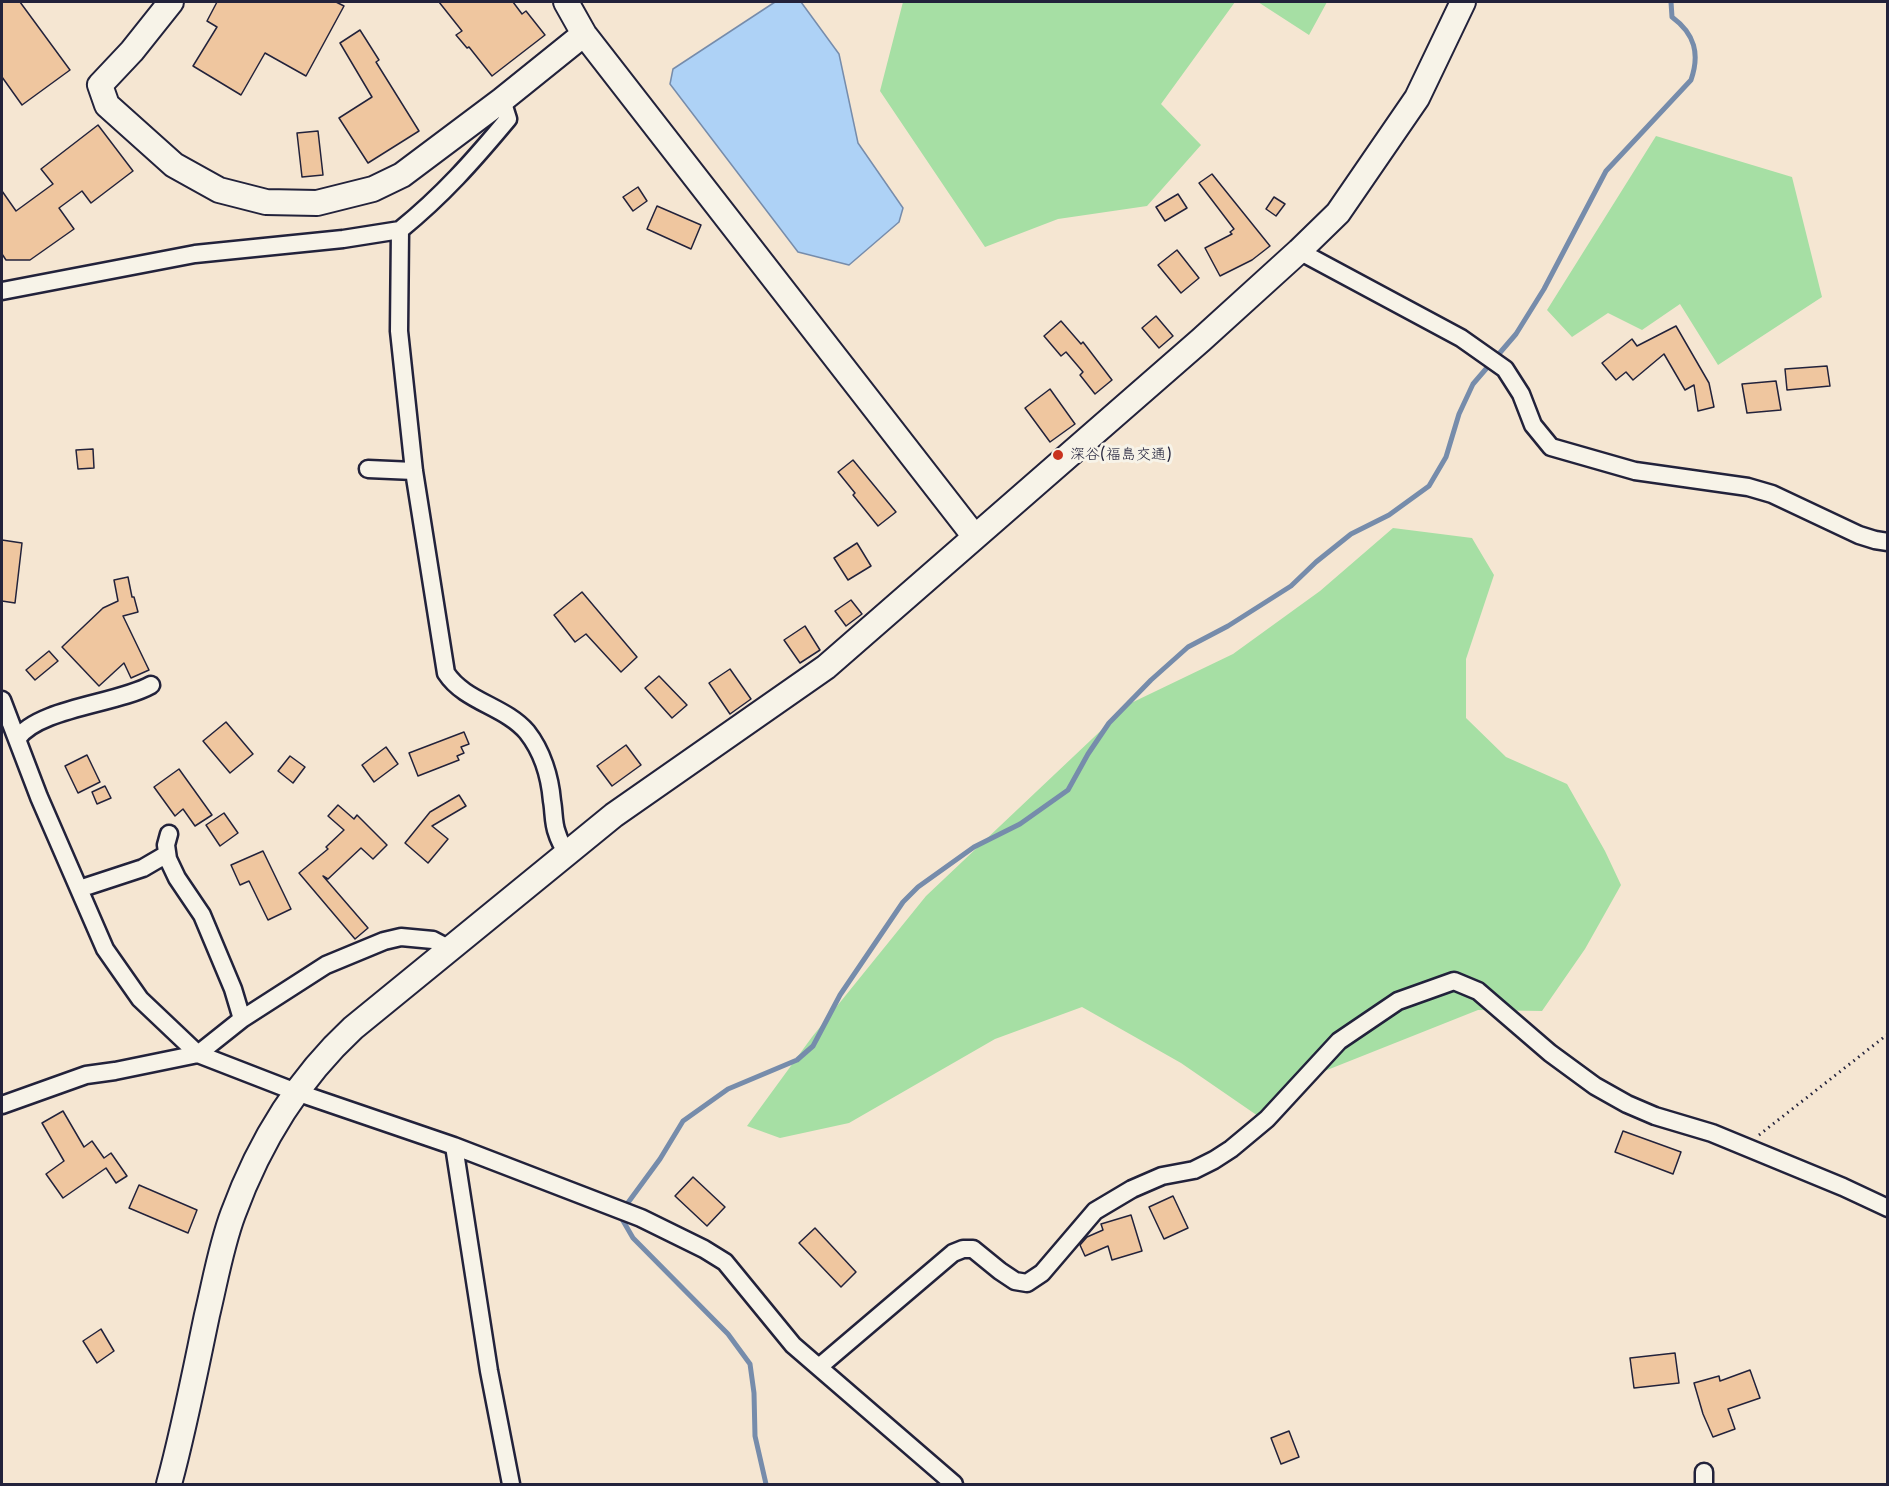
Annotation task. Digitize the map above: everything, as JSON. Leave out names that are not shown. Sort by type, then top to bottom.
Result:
[{"type":"street","points":[[171,2],[132,51],[100,85],[107,105],[174,165],[219,190],[266,202],[317,203],[373,189],[402,175],[502,100],[584,34]]},
{"type":"street","points":[[566,2],[584,34],[975,537]]},
{"type":"street","points":[[169,1485],[215,1281],[233,1214],[265,1140],[296,1092],[332,1048],[346,1034],[614,815],[826,667],[1299,251],[1338,213],[1418,98],[1462,2]]},
{"type":"street","points":[[2,291],[195,254],[343,239],[400,230],[432,203],[466,169],[508,119],[502,100]]},
{"type":"street","points":[[400,230],[399,331],[414,471],[446,673],[453,684],[462,691],[496,708],[526,732],[542,758],[551,787],[556,832],[567,854]]},
{"type":"street","points":[[1299,251],[1461,338],[1505,369],[1521,394],[1533,425],[1551,447],[1635,471],[1748,487],[1772,494],[1859,535],[1887,542]]},
{"type":"street","points":[[368,469],[414,471]]},
{"type":"street","points":[[17,739],[22,732],[44,719],[151,685]]},
{"type":"street","points":[[2,700],[39,797],[105,949],[140,999],[198,1054],[296,1092],[454,1146],[641,1218],[704,1249],[725,1262],[793,1345],[954,1485]]},
{"type":"street","points":[[169,834],[167,854],[177,878],[202,915],[233,989],[242,1019]]},
{"type":"street","points":[[79,889],[143,868],[167,854]]},
{"type":"street","points":[[2,1105],[86,1075],[198,1054],[242,1019],[326,965],[384,941],[401,937],[433,940],[450,949]]},
{"type":"street","points":[[819,1367],[953,1253],[963,1248],[973,1249],[1015,1281],[1027,1283],[1042,1273],[1095,1211],[1132,1189],[1162,1176],[1194,1170],[1214,1160],[1267,1119],[1339,1041],[1398,1001],[1454,981],[1478,991],[1550,1053],[1596,1086],[1655,1116],[1712,1133],[1843,1187],[1887,1208]]},
{"type":"street","points":[[454,1146],[489,1371],[511,1485]]},
{"type":"path","points":[[1744,1146],[1887,1034]]},
{"type":"green space","points":[[903,2],[1235,2],[1161,104],[1201,145],[1147,206],[1058,219],[985,247],[880,91]]},
{"type":"green space","points":[[1258,2],[1327,2],[1309,35]]},
{"type":"green space","points":[[1656,136],[1792,177],[1822,297],[1718,365],[1680,304],[1642,330],[1608,313],[1572,337],[1547,310]]},
{"type":"green space","points":[[1393,528],[1472,538],[1494,575],[1466,659],[1466,718],[1506,757],[1567,784],[1605,851],[1621,885],[1585,949],[1542,1011],[1478,1010],[1312,1076],[1258,1116],[1181,1063],[1082,1007],[995,1039],[849,1123],[780,1138],[747,1126],[812,1037],[926,896],[1129,704],[1233,654],[1320,591]]},
{"type":"water","points":[[775,2],[801,2],[839,54],[858,143],[903,208],[899,222],[849,265],[798,252],[670,84],[673,69]]},
{"type":"building","points":[[2,2],[20,2],[70,70],[22,105],[2,77]]},
{"type":"building","points":[[217,2],[336,2],[344,6],[306,76],[265,53],[241,95],[193,66],[217,27],[207,21]]},
{"type":"building","points":[[439,2],[513,2],[522,14],[526,11],[545,35],[492,76],[469,47],[467,48],[456,35],[462,31]]},
{"type":"building","points":[[360,30],[379,60],[376,62],[419,131],[368,163],[339,118],[372,97],[340,43]]},
{"type":"building","points":[[98,125],[133,171],[91,203],[82,191],[59,208],[74,229],[30,260],[6,260],[2,254],[2,191],[16,211],[53,184],[41,169]]},
{"type":"building","points":[[318,131],[323,175],[302,177],[297,133]]},
{"type":"building","points":[[1212,174],[1270,246],[1252,260],[1220,276],[1205,248],[1232,234],[1230,232],[1234,229],[1199,183]]},
{"type":"building","points":[[638,187],[647,201],[633,211],[623,197]]},
{"type":"building","points":[[1178,194],[1187,208],[1165,221],[1156,207]]},
{"type":"building","points":[[1274,197],[1285,204],[1276,216],[1266,209]]},
{"type":"building","points":[[657,206],[701,225],[691,249],[647,229]]},
{"type":"building","points":[[1177,250],[1199,278],[1181,293],[1158,265]]},
{"type":"building","points":[[1156,316],[1173,336],[1159,348],[1142,328]]},
{"type":"building","points":[[1061,321],[1081,344],[1083,342],[1112,380],[1095,394],[1080,375],[1083,372],[1066,352],[1061,356],[1044,336]]},
{"type":"building","points":[[1676,326],[1709,383],[1714,407],[1698,411],[1694,385],[1685,390],[1664,354],[1633,380],[1626,372],[1616,380],[1602,363],[1632,339],[1637,346]]},
{"type":"building","points":[[1827,366],[1830,386],[1787,390],[1785,369]]},
{"type":"building","points":[[1776,381],[1781,410],[1747,413],[1742,384]]},
{"type":"building","points":[[1050,389],[1075,424],[1050,442],[1025,408]]},
{"type":"building","points":[[93,449],[94,468],[78,469],[76,450]]},
{"type":"building","points":[[853,460],[896,512],[878,526],[838,472]]},
{"type":"building","points":[[2,540],[22,543],[15,603],[2,601]]},
{"type":"building","points":[[857,543],[871,566],[848,580],[834,558]]},
{"type":"building","points":[[128,577],[138,612],[123,616],[149,670],[131,678],[124,663],[99,686],[62,647],[103,608],[118,601],[114,580]]},
{"type":"building","points":[[582,592],[637,657],[621,672],[586,634],[575,642],[554,615]]},
{"type":"building","points":[[851,600],[862,614],[846,626],[835,611]]},
{"type":"building","points":[[805,626],[820,650],[800,663],[784,640]]},
{"type":"building","points":[[49,651],[58,661],[35,680],[26,670]]},
{"type":"building","points":[[730,669],[751,699],[730,714],[709,683]]},
{"type":"building","points":[[659,676],[687,705],[672,718],[645,688]]},
{"type":"building","points":[[226,722],[253,754],[230,773],[203,741]]},
{"type":"building","points":[[464,732],[469,744],[461,747],[464,753],[457,756],[459,760],[418,776],[409,753]]},
{"type":"building","points":[[626,745],[641,765],[612,786],[597,766]]},
{"type":"building","points":[[386,747],[398,764],[374,782],[362,765]]},
{"type":"building","points":[[87,755],[100,782],[78,793],[65,766]]},
{"type":"building","points":[[290,756],[305,767],[293,783],[278,771]]},
{"type":"building","points":[[179,769],[212,815],[195,826],[183,809],[175,816],[154,787]]},
{"type":"building","points":[[105,786],[111,798],[97,804],[92,792]]},
{"type":"building","points":[[459,795],[466,806],[432,826],[448,839],[428,863],[405,843],[430,812]]},
{"type":"building","points":[[338,805],[354,819],[357,815],[387,845],[373,859],[361,848],[328,879],[323,876],[368,928],[355,939],[299,873],[328,849],[326,847],[344,830],[328,816]]},
{"type":"building","points":[[224,813],[238,833],[220,846],[206,825]]},
{"type":"building","points":[[263,851],[291,909],[268,920],[249,881],[240,885],[231,865]]},
{"type":"building","points":[[63,1111],[84,1147],[92,1141],[104,1158],[111,1153],[127,1176],[116,1183],[106,1168],[63,1198],[46,1174],[64,1161],[42,1123]]},
{"type":"building","points":[[1623,1131],[1681,1152],[1673,1174],[1615,1152]]},
{"type":"building","points":[[693,1177],[725,1207],[707,1226],[675,1196]]},
{"type":"building","points":[[139,1185],[197,1210],[188,1233],[129,1208]]},
{"type":"building","points":[[1173,1196],[1188,1228],[1164,1239],[1149,1207]]},
{"type":"building","points":[[1131,1215],[1142,1251],[1112,1260],[1108,1246],[1085,1256],[1080,1245],[1087,1237],[1103,1230],[1101,1224]]},
{"type":"building","points":[[815,1228],[856,1272],[841,1287],[799,1243]]},
{"type":"building","points":[[101,1329],[114,1351],[97,1363],[83,1341]]},
{"type":"building","points":[[1675,1353],[1679,1383],[1634,1388],[1630,1358]]},
{"type":"building","points":[[1750,1370],[1760,1398],[1728,1409],[1735,1429],[1713,1437],[1694,1383],[1719,1376],[1720,1381]]},
{"type":"building","points":[[1289,1431],[1299,1457],[1281,1464],[1271,1438]]},
{"type":"waterway","points":[[766,1484],[755,1436],[754,1393],[750,1364],[728,1334],[633,1238],[622,1219],[627,1204],[660,1159],[683,1121],[728,1089],[797,1060],[813,1046],[840,995],[903,902],[918,887],[974,847],[1020,824],[1068,790],[1109,723],[1151,680],[1188,647],[1228,626],[1291,586],[1351,534],[1389,515],[1429,486],[1446,457],[1459,414],[1473,384],[1516,334],[1544,289],[1606,171],[1691,80],[1695,62],[1694,45],[1686,30],[1672,17],[1671,2]]},
{"type":"place","name":"深谷(福島交通)","points":[[1058,455]]}]
